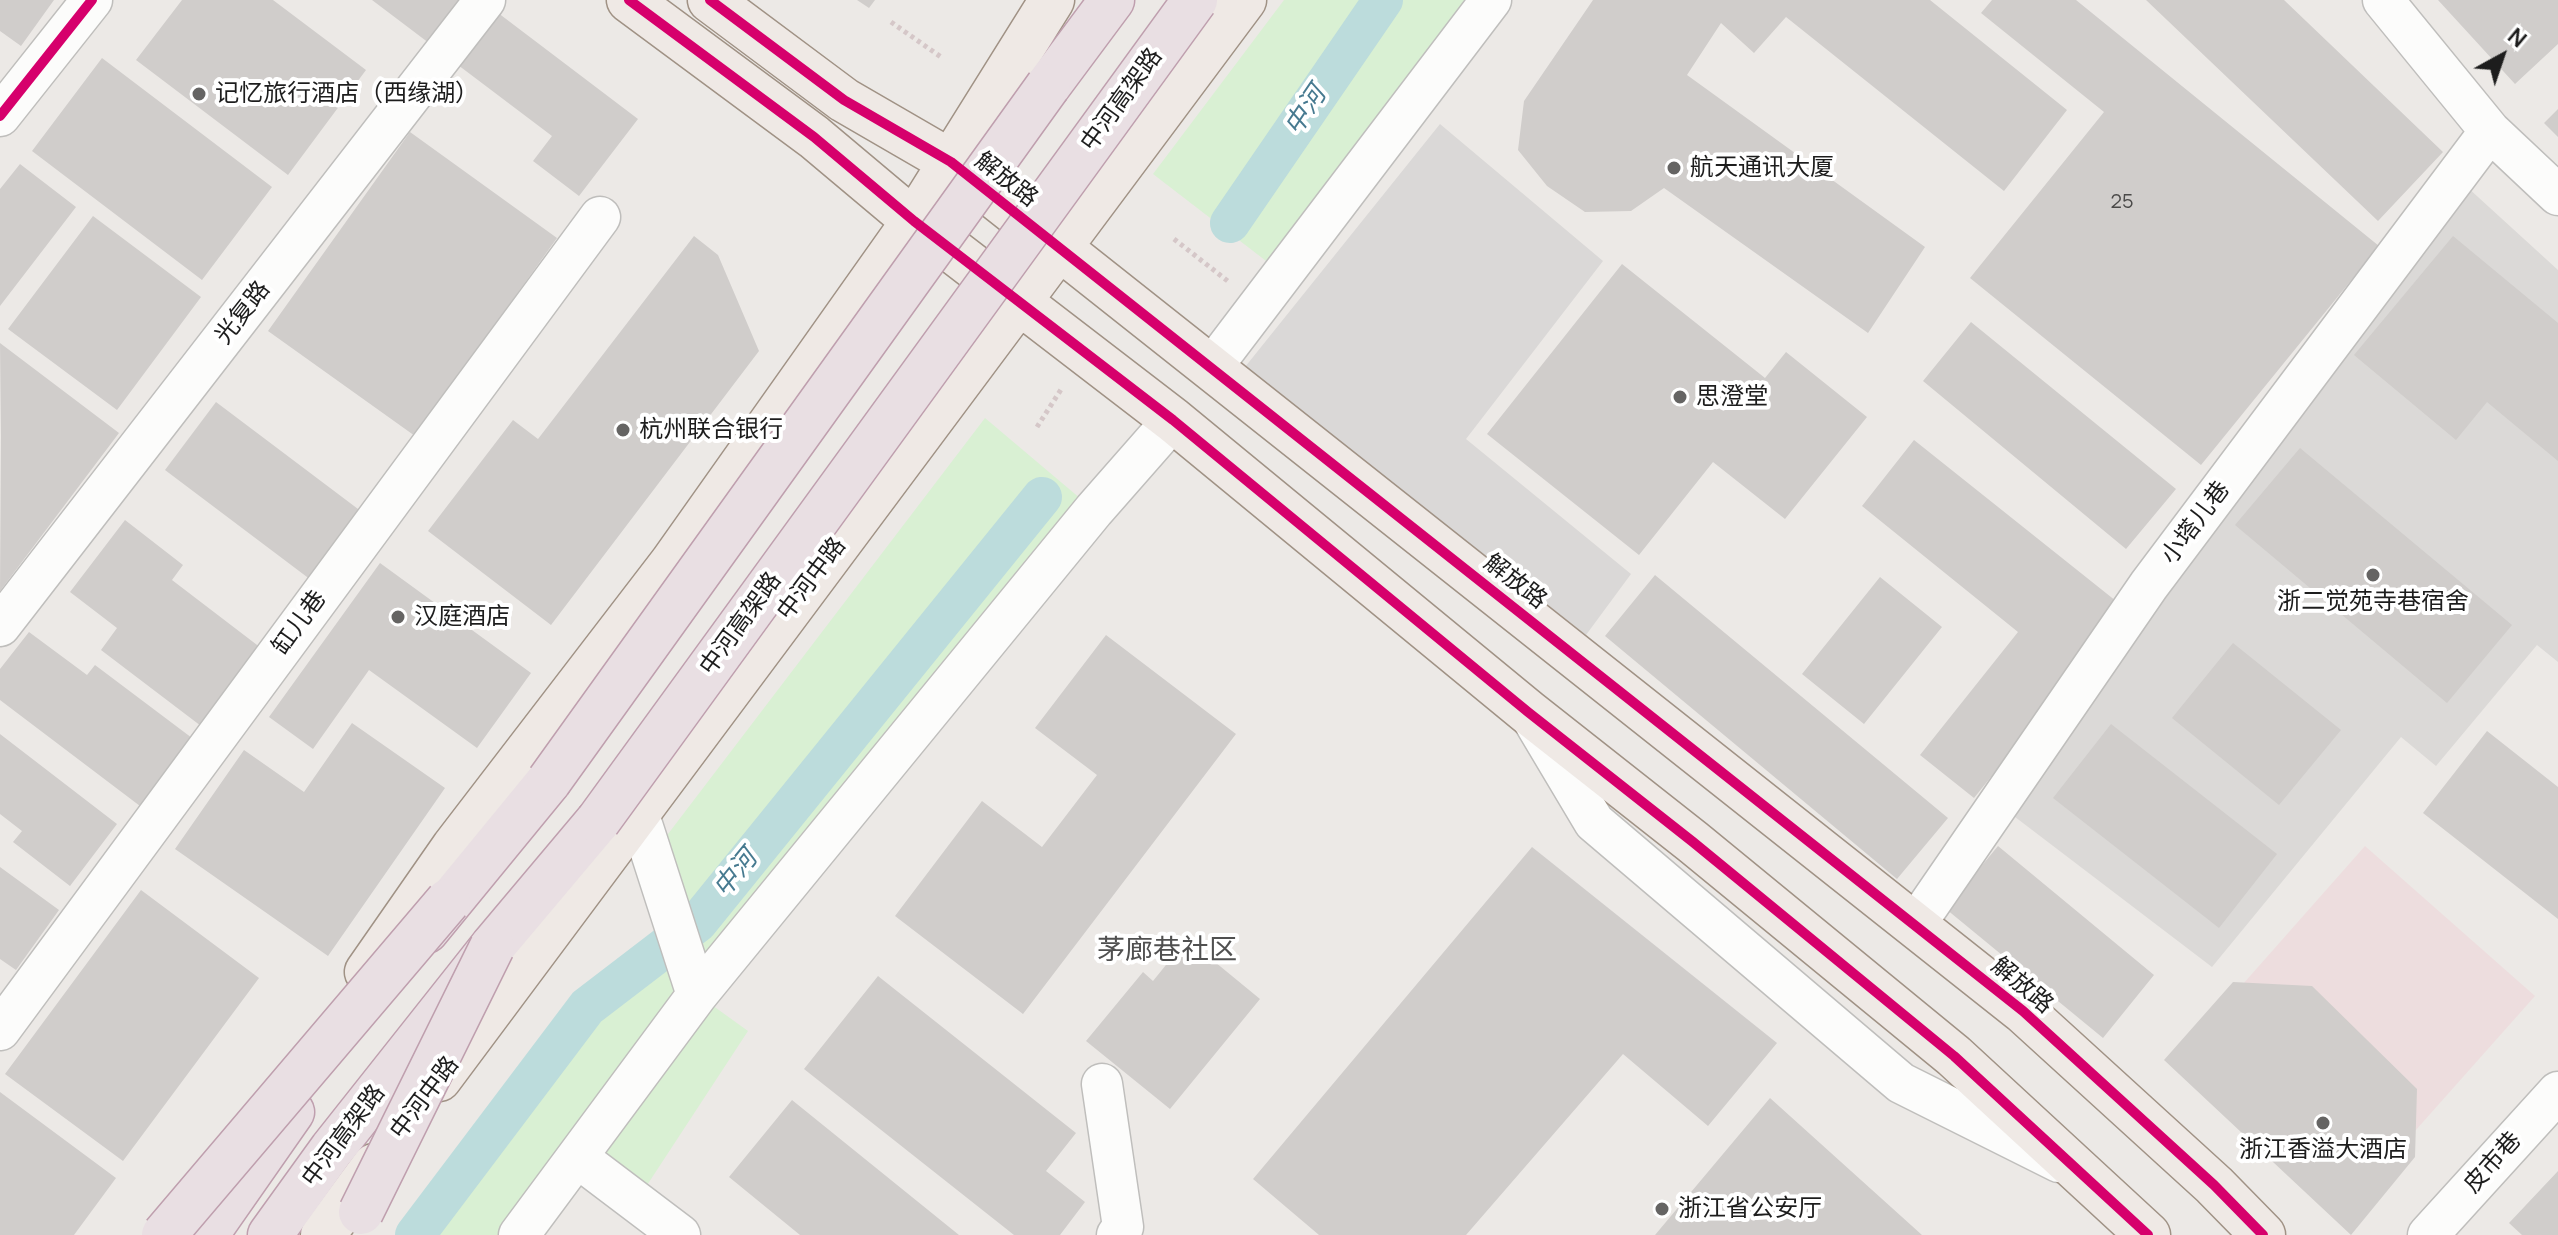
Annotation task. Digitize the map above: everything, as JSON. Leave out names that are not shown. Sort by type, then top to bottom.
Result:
[{"type":"highway","points":[[1048,86],[1097,0]]},
{"type":"highway","points":[[164,1235],[549,781],[1112,0]]},
{"type":"highway","name":"中河高架路","points":[[270,1235],[332,1149],[492,947],[598,821],[1195,0]]},
{"type":"highway","points":[[206,1235],[249,1171],[448,901]]},
{"type":"highway","points":[[344,1235],[361,1212],[492,947]]},
{"type":"main road","points":[[629,0],[814,137],[914,221],[1173,420],[1954,1056],[2148,1235]]},
{"type":"main road","name":"解放路","points":[[710,0],[844,100],[951,162],[1915,925],[2023,1011],[2214,1185],[2263,1235]]},
{"type":"main road","points":[[183,1235],[454,847],[672,563],[914,221],[1052,0]]},
{"type":"main road","name":"中河中路","points":[[323,1235],[1244,0]]},
{"type":"street","points":[[0,116],[92,0]]},
{"type":"street","name":"光复路","points":[[1,622],[485,0]]},
{"type":"street","points":[[1212,367],[1491,0]]},
{"type":"street","points":[[2383,0],[2490,131],[2558,195]]},
{"type":"street","name":"小塔儿巷","points":[[1915,925],[2149,585],[2490,131]]},
{"type":"street","name":"缸儿巷","points":[[0,1030],[600,217]]},
{"type":"street","points":[[519,1235],[697,995],[1094,510],[1173,420]]},
{"type":"street","points":[[638,812],[697,995]]},
{"type":"street","points":[[1102,1084],[1123,1227],[1117,1235]]},
{"type":"street","name":"皮市巷","points":[[2428,1235],[2558,1092]]},
{"type":"street","points":[[577,1157],[680,1235]]},
{"type":"path","points":[[891,22],[941,57]]},
{"type":"path","points":[[1174,239],[1236,287]]},
{"type":"path","points":[[1037,427],[1063,387]]},
{"type":"shaded area","points":[[1440,124],[1603,261],[1466,439],[1631,574],[1586,635],[1245,367]]},
{"type":"shaded area","name":"浙二觉苑寺巷宿舍","points":[[2455,176],[2558,270],[2558,662],[2537,645],[2436,766],[2401,737],[2212,967],[1998,804]]},
{"type":"shaded area","points":[[2365,846],[2535,996],[2351,1203],[2182,1053]]},
{"type":"green space","points":[[1284,0],[1489,0],[1283,274],[1153,174]]},
{"type":"green space","points":[[985,418],[1094,510],[698,995],[748,1031],[636,1202],[577,1157],[520,1235],[406,1235],[587,1007],[683,951],[652,855]]},
{"type":"building","points":[[0,0],[54,0],[21,46],[0,31]]},
{"type":"building","points":[[182,0],[273,0],[366,70],[288,175],[136,60]]},
{"type":"building","points":[[372,0],[481,0],[638,119],[579,196],[533,161],[552,136]]},
{"type":"building","points":[[857,0],[875,0],[869,8]]},
{"type":"building","name":"航天通讯大厦","points":[[1593,0],[1930,0],[2067,110],[2004,191],[1786,17],[1754,53],[1721,23],[1687,75],[1925,247],[1868,333],[1664,188],[1631,211],[1585,212],[1547,186],[1518,150],[1524,101]]},
{"type":"building","points":[[1992,0],[2076,0],[2379,246],[2201,465],[1970,278],[2104,112],[1981,13]]},
{"type":"building","points":[[2146,0],[2284,0],[2443,152],[2378,221]]},
{"type":"building","points":[[2438,0],[2558,0],[2558,44],[2515,84]]},
{"type":"building","points":[[102,58],[272,187],[202,280],[32,151]]},
{"type":"building","points":[[2558,109],[2558,137],[2544,123]]},
{"type":"building","points":[[410,132],[557,238],[415,436],[268,331]]},
{"type":"building","points":[[20,164],[76,207],[0,306],[0,189]]},
{"type":"building","points":[[93,216],[201,297],[117,410],[8,329]]},
{"type":"building","name":"杭州联合银行","points":[[694,236],[718,255],[759,351],[551,625],[428,531],[513,420],[538,439]]},
{"type":"building","points":[[2453,236],[2558,323],[2558,461],[2487,402],[2456,440],[2354,355]]},
{"type":"building","name":"思澄堂","points":[[1622,264],[1765,378],[1786,352],[1867,417],[1785,519],[1713,462],[1639,555],[1487,434]]},
{"type":"building","points":[[1971,322],[2176,489],[2126,549],[1923,381]]},
{"type":"building","points":[[0,343],[119,433],[0,591],[1,436]]},
{"type":"building","points":[[216,402],[362,512],[311,580],[165,470]]},
{"type":"building","points":[[1914,440],[2126,609],[1974,798],[1920,755],[2018,632],[1862,506]]},
{"type":"building","name":"浙二觉苑寺巷宿舍","points":[[2300,448],[2512,625],[2447,703],[2235,525]]},
{"type":"building","points":[[125,520],[183,565],[172,580],[261,648],[201,726],[101,650],[117,628],[70,592]]},
{"type":"building","name":"汉庭酒店","points":[[380,563],[531,673],[477,748],[369,670],[313,749],[269,717]]},
{"type":"building","points":[[1655,575],[1948,818],[1897,879],[1605,636]]},
{"type":"building","points":[[1880,577],[1942,627],[1864,724],[1802,674]]},
{"type":"building","points":[[29,632],[87,675],[95,665],[192,738],[140,806],[0,700],[0,669]]},
{"type":"building","points":[[1106,635],[1236,734],[1023,1014],[895,916],[982,801],[1042,847],[1097,775],[1035,728]]},
{"type":"building","points":[[2233,643],[2341,730],[2279,805],[2172,718]]},
{"type":"building","points":[[352,723],[445,788],[328,956],[175,849],[244,750],[304,792]]},
{"type":"building","points":[[2111,724],[2277,854],[2219,928],[2053,798]]},
{"type":"building","points":[[2487,731],[2558,787],[2558,919],[2423,813]]},
{"type":"building","points":[[0,734],[117,824],[70,886],[13,842],[22,831],[0,814]]},
{"type":"building","points":[[1998,846],[2154,975],[2103,1038],[1946,909]]},
{"type":"building","points":[[1532,847],[1777,1043],[1708,1126],[1623,1054],[1466,1235],[1319,1235],[1253,1179]]},
{"type":"building","points":[[0,867],[59,910],[16,970],[0,959]]},
{"type":"building","points":[[141,890],[259,978],[123,1161],[5,1074]]},
{"type":"building","points":[[1187,939],[1260,999],[1170,1109],[1086,1041],[1143,972],[1153,981]]},
{"type":"building","points":[[878,976],[1076,1133],[1046,1171],[1085,1202],[1060,1235],[1014,1235],[804,1069]]},
{"type":"building","name":"浙江香溢大酒店","points":[[2233,982],[2312,986],[2417,1089],[2415,1157],[2351,1235],[2164,1060]]},
{"type":"building","points":[[0,1092],[116,1178],[74,1235],[0,1235]]},
{"type":"building","points":[[1770,1098],[1922,1235],[1655,1235]]},
{"type":"building","points":[[792,1100],[959,1235],[800,1235],[729,1177]]},
{"type":"building","points":[[2558,1171],[2558,1235],[2522,1235],[2509,1223]]},
{"type":"waterway","name":"中河","points":[[1230,223],[1383,0]]},
{"type":"waterway","name":"中河","points":[[415,1235],[587,1007],[698,922],[1042,497]]},
{"type":"cycle path","points":[[0,116],[92,0]]},
{"type":"cycle path","points":[[629,0],[814,137],[914,221],[1173,420],[1528,712],[1693,842],[1954,1056],[2148,1235]]},
{"type":"cycle path","points":[[710,0],[844,100],[951,162],[2023,1011],[2214,1185],[2263,1235]]},
{"type":"place","name":"记忆旅行酒店（西缘湖）","points":[[199,94]]},
{"type":"place","name":"航天通讯大厦","points":[[1674,168]]},
{"type":"place","name":"思澄堂","points":[[1680,397]]},
{"type":"place","name":"杭州联合银行","points":[[623,430]]},
{"type":"place","name":"浙二觉苑寺巷宿舍","points":[[2373,575]]},
{"type":"place","name":"汉庭酒店","points":[[398,617]]},
{"type":"place","name":"浙江香溢大酒店","points":[[2323,1123]]},
{"type":"place","name":"浙江省公安厅","points":[[1662,1209]]},
{"type":"district","name":"茅廊巷社区","points":[[1167,951]]}]
